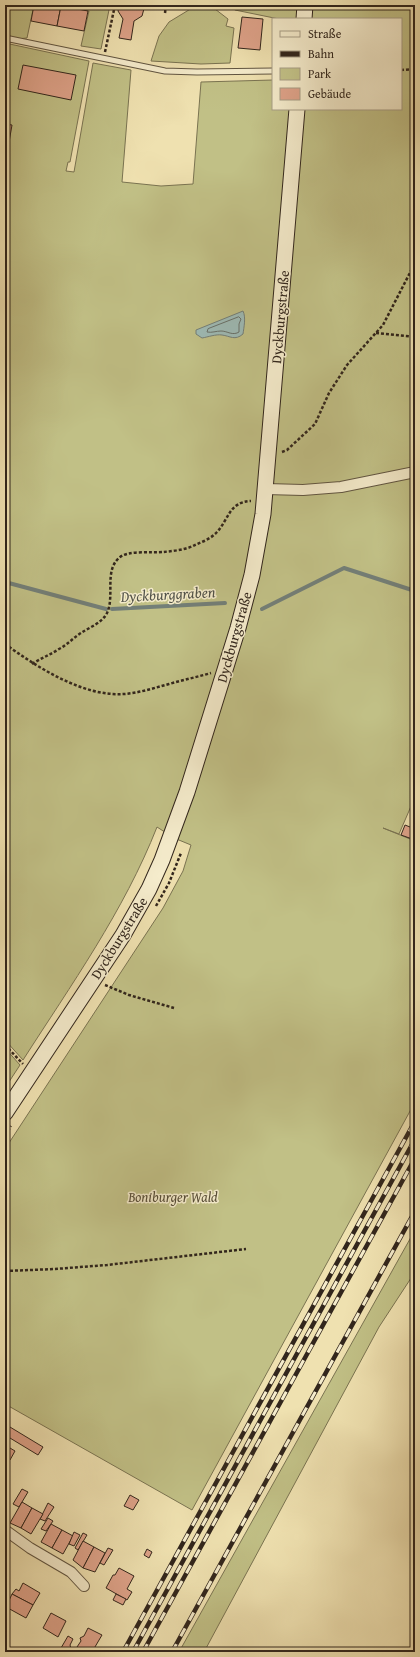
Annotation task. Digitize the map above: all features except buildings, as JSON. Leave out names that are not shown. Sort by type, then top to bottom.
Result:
[{"type":"street","points":[[304,18],[305,5]]},
{"type":"street","name":"Dyckburgstraße","points":[[5,1113],[123,935],[149,888],[162,860],[185,799],[238,628],[257,549],[266,489],[297,110]]},
{"type":"street","points":[[266,489],[303,490],[340,487],[415,472]]},
{"type":"street","points":[[5,1530],[30,1548],[71,1572],[84,1586]]},
{"type":"lane","points":[[5,38],[165,71],[272,71]]},
{"type":"path","points":[[104,59],[115,5]]},
{"type":"path","points":[[164,13],[166,5]]},
{"type":"path","points":[[402,70],[415,69]]},
{"type":"path","points":[[282,452],[287,450],[315,424],[336,381],[354,356],[386,319],[415,263]]},
{"type":"path","points":[[376,332],[415,337]]},
{"type":"path","points":[[32,664],[61,648],[105,617],[109,610],[110,603],[112,568],[114,563],[121,556],[177,550],[190,547],[210,538],[216,533],[235,506],[241,503],[255,501]]},
{"type":"path","points":[[5,644],[32,664],[89,690],[108,694],[138,692],[215,672],[213,680]]},
{"type":"path","points":[[104,984],[129,995],[174,1008]]},
{"type":"path","points":[[5,1045],[25,1067]]},
{"type":"path","points":[[5,1271],[55,1269],[114,1264],[246,1249]]},
{"type":"green space","points":[[5,5],[34,5],[27,38],[16,39],[5,36]]},
{"type":"green space","points":[[56,5],[110,5],[101,49],[81,46],[89,11]]},
{"type":"green space","points":[[197,5],[215,9],[228,19],[226,26],[234,28],[230,63],[201,64],[151,61],[159,36],[169,22]]},
{"type":"green space","name":"Boniburger Wald","points":[[229,5],[415,5],[415,797],[399,834],[383,828],[415,841],[415,1102],[192,1510],[5,1404],[5,1149],[163,908],[183,871],[191,845],[174,838],[157,827],[144,858],[113,918],[23,1060],[5,1040],[5,43],[89,61],[70,162],[68,162],[66,171],[74,172],[93,63],[131,70],[122,182],[161,186],[193,184],[201,82],[272,80],[272,110],[402,110],[402,18],[274,18],[235,10]]},
{"type":"green space","points":[[5,1048],[20,1065],[5,1088]]},
{"type":"green space","points":[[415,1230],[415,1272],[379,1327],[204,1652],[179,1652]]},
{"type":"water","points":[[243,311],[243,334],[240,336],[232,338],[217,335],[202,338],[196,334],[196,330]]},
{"type":"waterway","name":"Dyckburggraben","points":[[262,609],[344,568],[415,591]]},
{"type":"waterway","name":"Dyckburggraben","points":[[5,582],[106,609]]},
{"type":"waterway","name":"Dyckburggraben","points":[[112,609],[225,603]]},
{"type":"railway","points":[[123,1652],[415,1121]]},
{"type":"railway","points":[[133,1652],[415,1139]]},
{"type":"railway","points":[[143,1652],[415,1158]]},
{"type":"railway","points":[[172,1652],[415,1211]]}]
